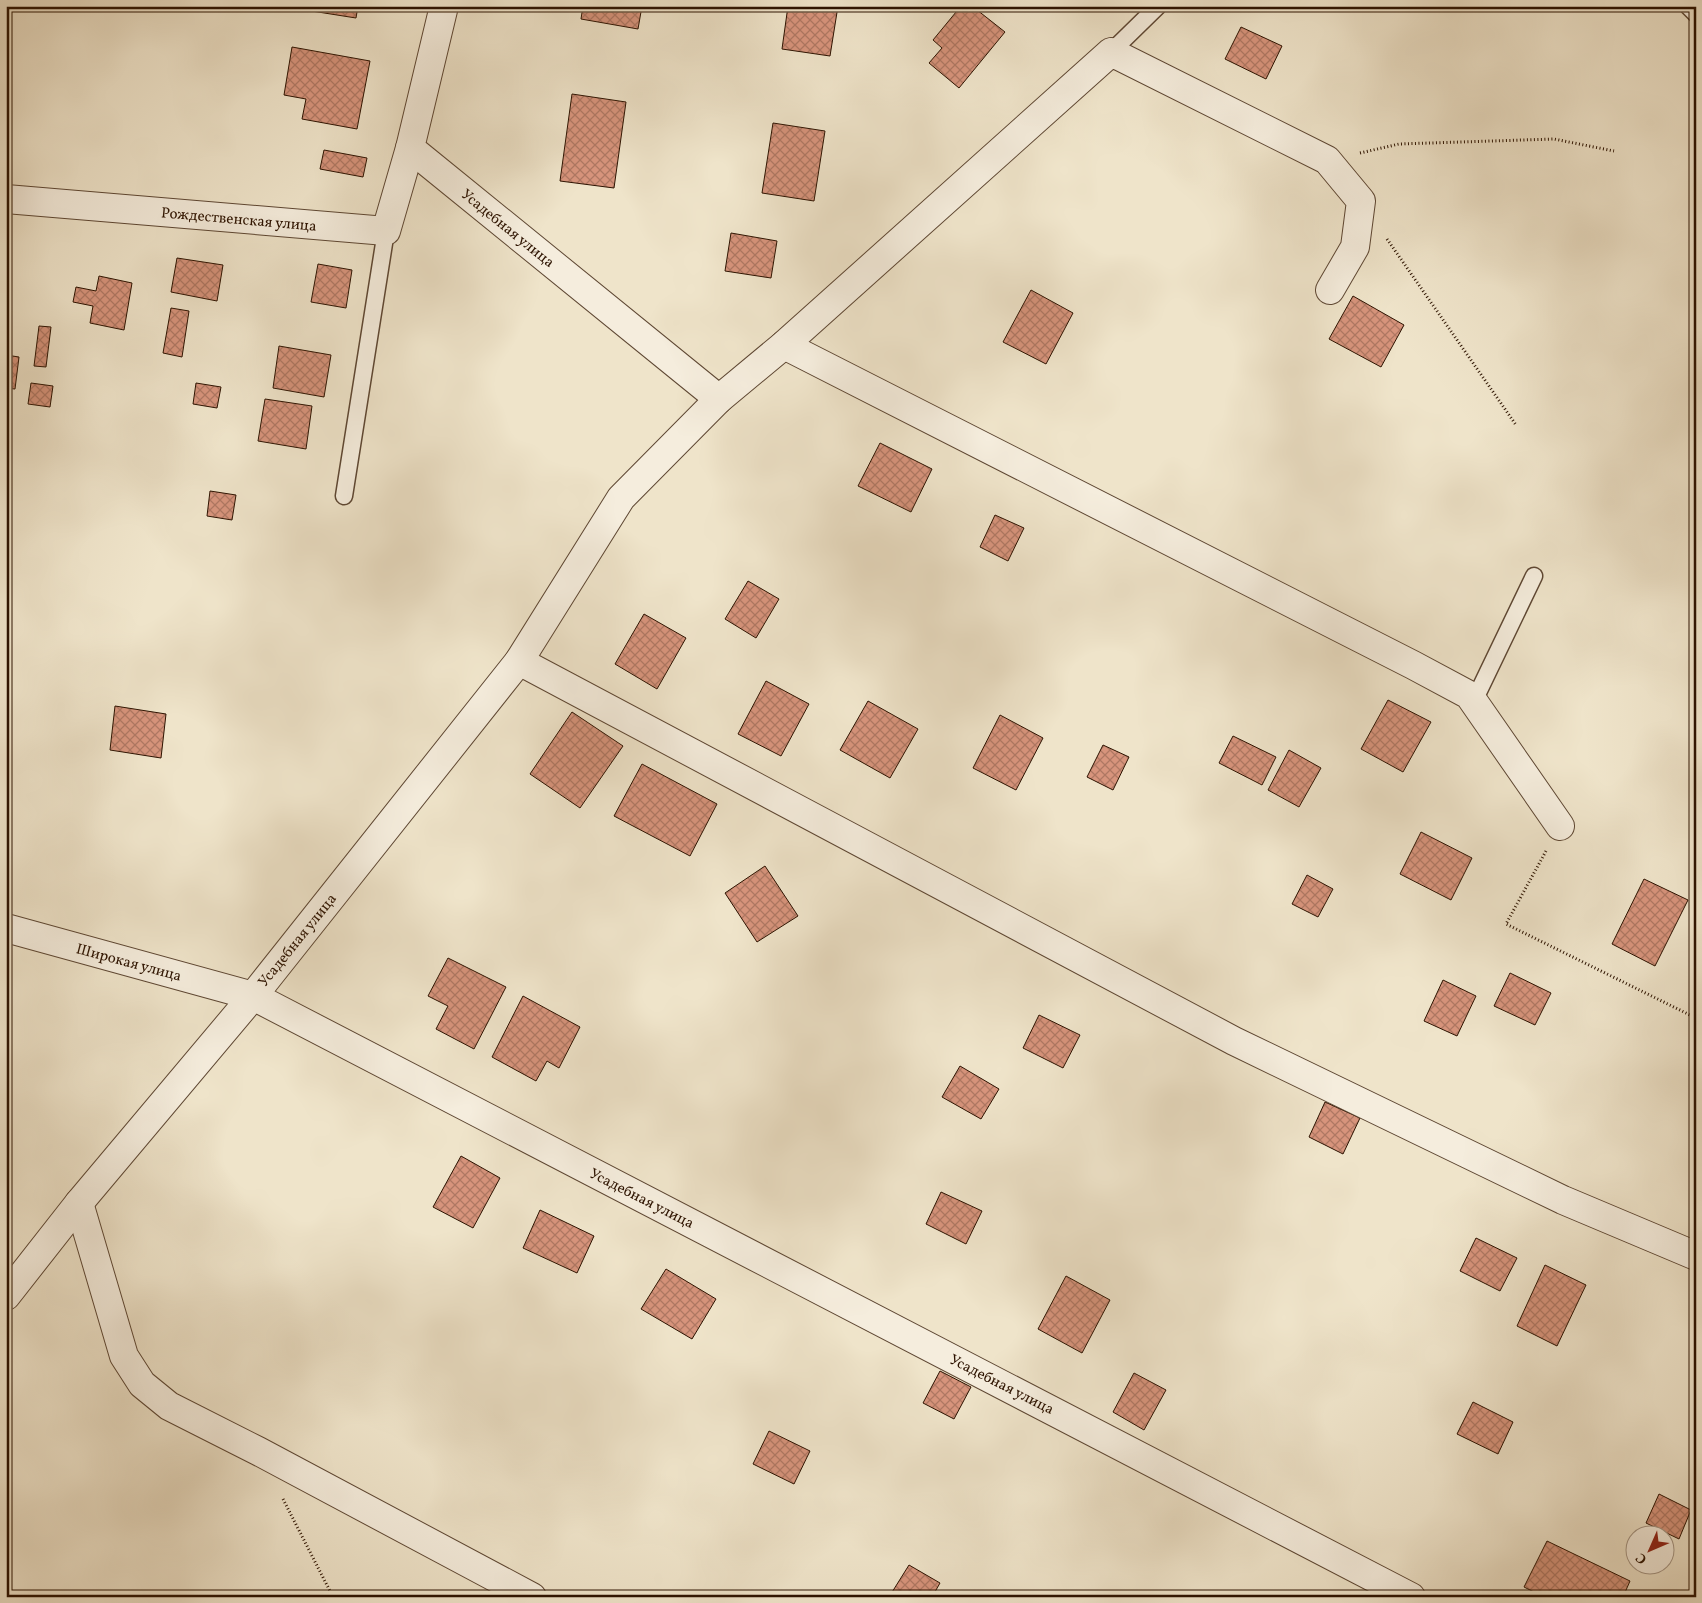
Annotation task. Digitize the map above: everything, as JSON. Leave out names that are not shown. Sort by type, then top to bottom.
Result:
[{"type":"street","points":[[386,231],[410,148],[444,6]]},
{"type":"street","points":[[1111,52],[1327,160],[1361,201],[1355,247],[1330,290]]},
{"type":"street","name":"Усадебная улица","points":[[1111,52],[784,345],[719,399],[621,498],[519,661],[252,996],[1411,1597]]},
{"type":"street","name":"Усадебная улица","points":[[410,148],[719,399]]},
{"type":"street","name":"Рождественская улица","points":[[6,199],[386,231]]},
{"type":"street","points":[[784,345],[1405,660],[1469,695],[1560,826]]},
{"type":"street","points":[[519,661],[1234,1041],[1563,1200],[1696,1256]]},
{"type":"street","name":"Широкая улица","points":[[6,928],[252,996]]},
{"type":"street","points":[[6,1296],[79,1203],[252,996]]},
{"type":"street","points":[[79,1203],[124,1356],[142,1384],[169,1406],[266,1455],[532,1597]]},
{"type":"lane","points":[[1111,52],[1158,6]]},
{"type":"lane","points":[[1688,6],[1696,14]]},
{"type":"lane","points":[[344,496],[386,231]]},
{"type":"lane","points":[[1474,701],[1534,576]]},
{"type":"path","points":[[1327,160],[1399,144],[1544,139],[1554,139],[1614,151]]},
{"type":"path","points":[[1361,201],[1516,425]]},
{"type":"path","points":[[1560,826],[1506,924],[1696,1018]]},
{"type":"path","points":[[280,1494],[332,1597]]},
{"type":"building","points":[[299,6],[358,6],[356,18],[299,9]]},
{"type":"building","points":[[583,6],[642,6],[638,29],[581,19]]},
{"type":"building","points":[[788,6],[838,6],[830,56],[782,49]]},
{"type":"building","points":[[961,6],[972,6],[1005,32],[959,88],[929,63],[942,48],[933,40]]},
{"type":"building","points":[[1241,27],[1282,46],[1266,79],[1225,59]]},
{"type":"building","points":[[292,47],[370,61],[357,129],[302,119],[306,99],[284,95]]},
{"type":"building","points":[[572,94],[626,102],[614,188],[560,181]]},
{"type":"building","points":[[773,123],[825,131],[814,201],[762,193]]},
{"type":"building","points":[[324,150],[367,158],[363,177],[320,169]]},
{"type":"building","points":[[731,233],[777,241],[771,278],[725,271]]},
{"type":"building","points":[[177,258],[223,265],[217,301],[171,292]]},
{"type":"building","points":[[318,264],[352,270],[346,308],[311,302]]},
{"type":"building","points":[[99,276],[132,283],[124,330],[90,323],[93,306],[73,302],[76,287],[96,291]]},
{"type":"building","points":[[1031,290],[1073,313],[1046,364],[1003,342]]},
{"type":"building","points":[[1353,296],[1404,325],[1381,367],[1329,339]]},
{"type":"building","points":[[171,308],[189,311],[182,357],[163,353]]},
{"type":"building","points":[[39,326],[51,327],[46,367],[34,366]]},
{"type":"building","points":[[279,346],[331,355],[324,397],[273,388]]},
{"type":"building","points":[[6,355],[19,357],[15,389],[6,388]]},
{"type":"building","points":[[31,383],[53,386],[50,407],[28,404]]},
{"type":"building","points":[[196,383],[221,387],[217,408],[193,404]]},
{"type":"building","points":[[265,399],[312,406],[306,449],[258,441]]},
{"type":"building","points":[[880,443],[932,469],[911,512],[858,486]]},
{"type":"building","points":[[210,491],[236,495],[232,520],[207,516]]},
{"type":"building","points":[[995,515],[1024,528],[1008,561],[980,547]]},
{"type":"building","points":[[748,581],[779,599],[756,638],[725,619]]},
{"type":"building","points":[[644,614],[686,638],[657,689],[615,664]]},
{"type":"building","points":[[766,681],[809,704],[781,756],[738,734]]},
{"type":"building","points":[[1388,700],[1431,722],[1403,772],[1361,749]]},
{"type":"building","points":[[868,701],[918,729],[890,778],[840,750]]},
{"type":"building","points":[[115,706],[166,714],[161,758],[110,750]]},
{"type":"building","points":[[572,712],[623,746],[580,808],[530,774]]},
{"type":"building","points":[[1000,715],[1043,738],[1016,790],[973,768]]},
{"type":"building","points":[[1233,736],[1276,757],[1262,785],[1219,763]]},
{"type":"building","points":[[1103,745],[1129,757],[1113,790],[1087,777]]},
{"type":"building","points":[[1289,750],[1321,768],[1299,807],[1268,790]]},
{"type":"building","points":[[642,764],[717,804],[690,856],[614,816]]},
{"type":"building","points":[[1421,832],[1472,858],[1451,900],[1400,874]]},
{"type":"building","points":[[765,866],[798,916],[757,942],[725,893]]},
{"type":"building","points":[[1307,875],[1333,889],[1318,917],[1292,904]]},
{"type":"building","points":[[1644,879],[1688,900],[1655,966],[1612,944]]},
{"type":"building","points":[[448,958],[506,987],[474,1049],[436,1029],[448,1006],[428,996]]},
{"type":"building","points":[[1510,973],[1551,993],[1535,1025],[1494,1006]]},
{"type":"building","points":[[1443,980],[1476,996],[1457,1036],[1424,1021]]},
{"type":"building","points":[[523,996],[580,1027],[559,1068],[547,1061],[536,1081],[492,1057]]},
{"type":"building","points":[[1039,1015],[1080,1035],[1063,1068],[1023,1048]]},
{"type":"building","points":[[960,1066],[999,1089],[981,1119],[942,1097]]},
{"type":"building","points":[[1325,1102],[1360,1118],[1343,1154],[1309,1137]]},
{"type":"building","points":[[461,1156],[500,1178],[473,1228],[433,1207]]},
{"type":"building","points":[[941,1192],[982,1211],[966,1244],[926,1224]]},
{"type":"building","points":[[540,1210],[594,1236],[577,1273],[523,1248]]},
{"type":"building","points":[[1476,1238],[1517,1258],[1500,1291],[1460,1271]]},
{"type":"building","points":[[1545,1265],[1586,1285],[1557,1346],[1517,1326]]},
{"type":"building","points":[[666,1269],[716,1299],[692,1339],[641,1309]]},
{"type":"building","points":[[1066,1276],[1110,1300],[1082,1353],[1038,1329]]},
{"type":"building","points":[[940,1371],[971,1387],[954,1419],[923,1403]]},
{"type":"building","points":[[1134,1373],[1166,1390],[1144,1430],[1113,1412]]},
{"type":"building","points":[[1473,1402],[1513,1422],[1498,1454],[1457,1434]]},
{"type":"building","points":[[769,1431],[810,1451],[794,1484],[753,1464]]},
{"type":"building","points":[[1659,1494],[1691,1510],[1679,1539],[1674,1537],[1674,1526],[1652,1526],[1646,1523]]},
{"type":"building","points":[[1547,1541],[1630,1581],[1623,1597],[1544,1597],[1524,1587]]},
{"type":"building","points":[[909,1565],[940,1583],[932,1597],[889,1597]]}]
